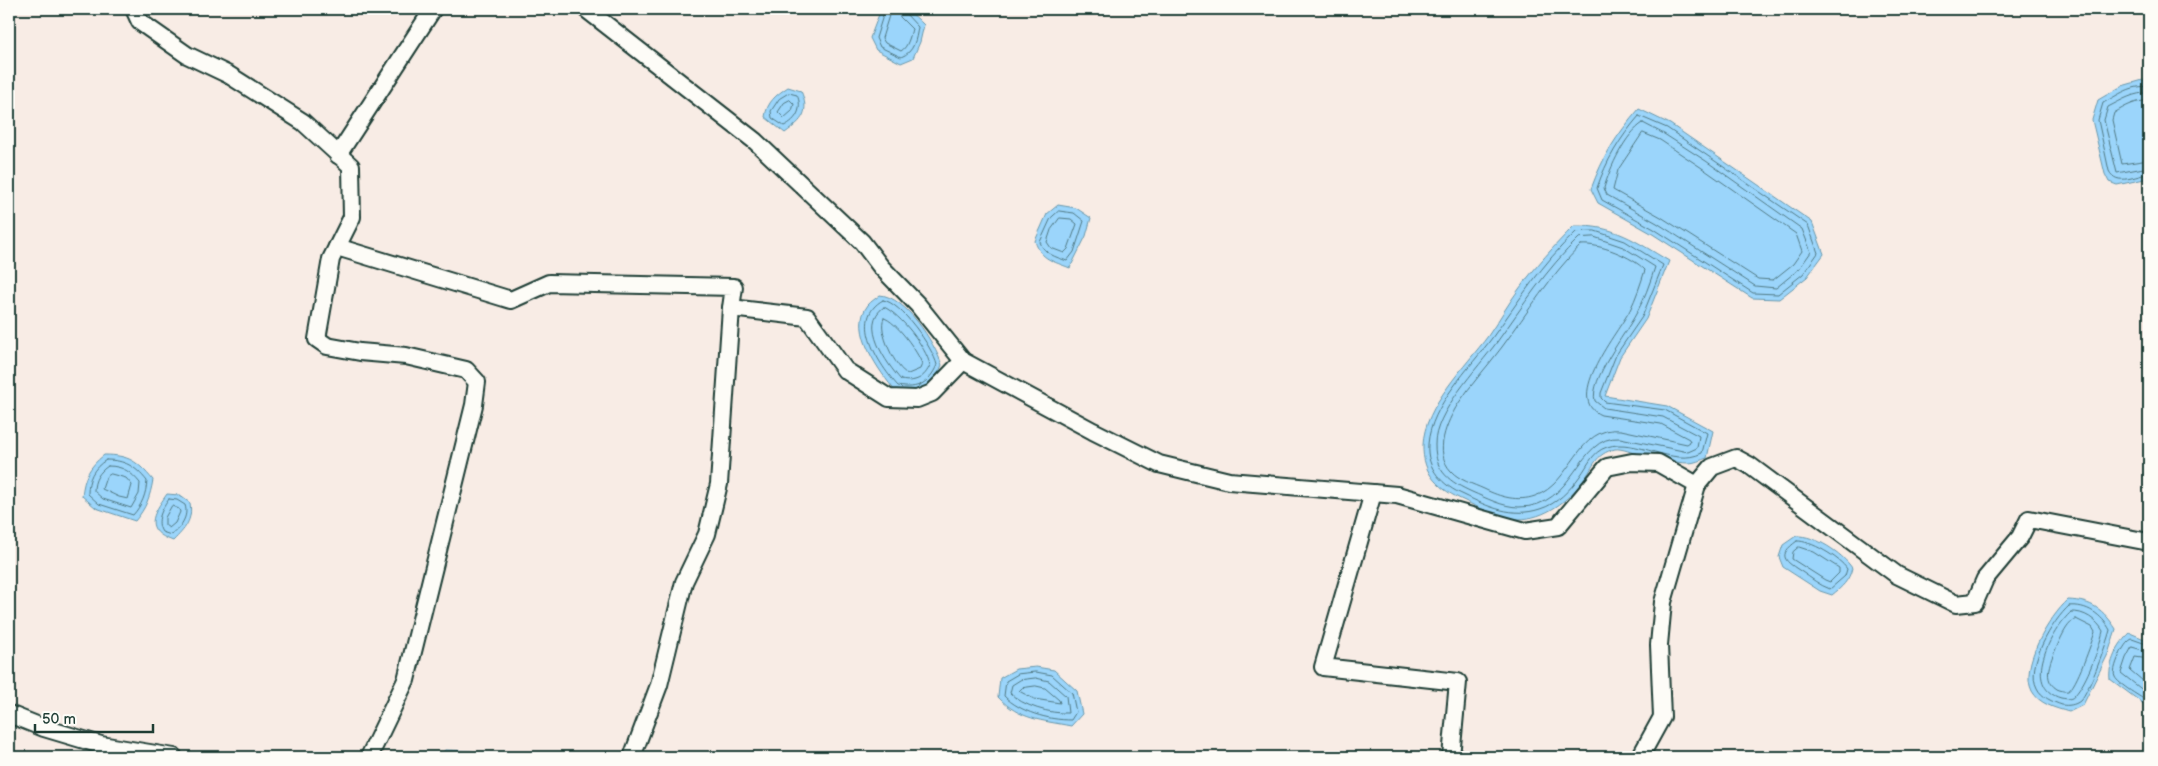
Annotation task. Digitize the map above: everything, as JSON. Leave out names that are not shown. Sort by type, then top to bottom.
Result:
[{"type":"street","points":[[134,9],[140,22],[187,55],[229,75],[303,122],[351,166],[352,217],[331,259],[317,339],[327,346],[360,352],[406,356],[466,370],[477,382],[474,405],[406,680],[369,757]]},
{"type":"street","points":[[338,155],[433,9]]},
{"type":"street","points":[[586,9],[756,141],[862,242],[881,267],[918,305],[964,361],[1159,464],[1229,481],[1397,495],[1525,531],[1558,526],[1607,467],[1632,462],[1658,463],[1696,485]]},
{"type":"street","points":[[337,247],[511,300],[549,283],[734,287],[719,484],[706,534],[684,582],[659,685],[632,757]]},
{"type":"street","points":[[731,308],[807,317],[845,370],[889,398],[917,399],[932,393],[964,361]]},
{"type":"street","points":[[1640,757],[1662,717],[1658,644],[1663,602],[1696,485],[1712,467],[1736,458],[1749,465],[1897,575],[1956,604],[1975,602],[1986,579],[2020,536],[2029,519],[2149,542]]},
{"type":"street","points":[[1373,493],[1323,666],[1458,682],[1451,757]]},
{"type":"street","points":[[9,714],[44,728],[101,745],[174,757]]},
{"type":"water","points":[[881,9],[905,10],[924,25],[920,42],[913,58],[901,63],[876,50],[870,38]]},
{"type":"water","points":[[2143,80],[2149,82],[2149,178],[2117,185],[2109,182],[2105,174],[2092,120],[2098,100],[2122,86]]},
{"type":"water","points":[[788,87],[801,91],[805,110],[800,120],[785,133],[765,117],[773,99]]},
{"type":"water","points":[[1639,109],[1670,124],[1812,222],[1824,254],[1807,277],[1779,299],[1752,298],[1651,233],[1598,203],[1591,189],[1600,166],[1623,128]]},
{"type":"water","points":[[1058,205],[1076,208],[1091,218],[1086,236],[1070,268],[1044,256],[1035,241],[1047,214]]},
{"type":"water","points":[[1574,226],[1588,226],[1613,231],[1635,241],[1669,261],[1646,319],[1620,357],[1605,396],[1667,406],[1713,431],[1707,458],[1683,463],[1618,449],[1608,451],[1599,457],[1584,480],[1571,495],[1555,507],[1538,516],[1528,518],[1504,517],[1456,497],[1434,480],[1429,473],[1423,456],[1425,430],[1438,401],[1488,336],[1519,289],[1545,256]]},
{"type":"water","points":[[880,295],[890,298],[909,312],[926,333],[938,355],[942,365],[938,373],[930,385],[920,391],[896,392],[868,350],[862,326],[863,315],[868,305]]},
{"type":"water","points":[[104,455],[120,456],[132,460],[153,480],[147,502],[135,521],[96,508],[82,496],[88,473]]},
{"type":"water","points":[[167,494],[179,495],[190,503],[191,509],[187,524],[173,541],[157,532],[153,521],[157,509]]},
{"type":"water","points":[[1796,536],[1811,538],[1827,546],[1848,562],[1852,568],[1845,583],[1832,595],[1820,591],[1783,567],[1779,557],[1783,545]]},
{"type":"water","points":[[2068,600],[2084,602],[2096,607],[2116,629],[2108,654],[2083,705],[2069,712],[2048,705],[2039,699],[2032,691],[2029,681],[2033,655],[2038,642],[2053,617]]},
{"type":"water","points":[[2130,633],[2149,641],[2149,708],[2110,679],[2115,654]]},
{"type":"water","points":[[1036,667],[1054,670],[1077,691],[1082,714],[1071,726],[1023,715],[1006,705],[998,697],[1000,678],[1016,669]]},
{"type":"water","points":[[445,750],[471,751],[501,757],[437,757]]}]
